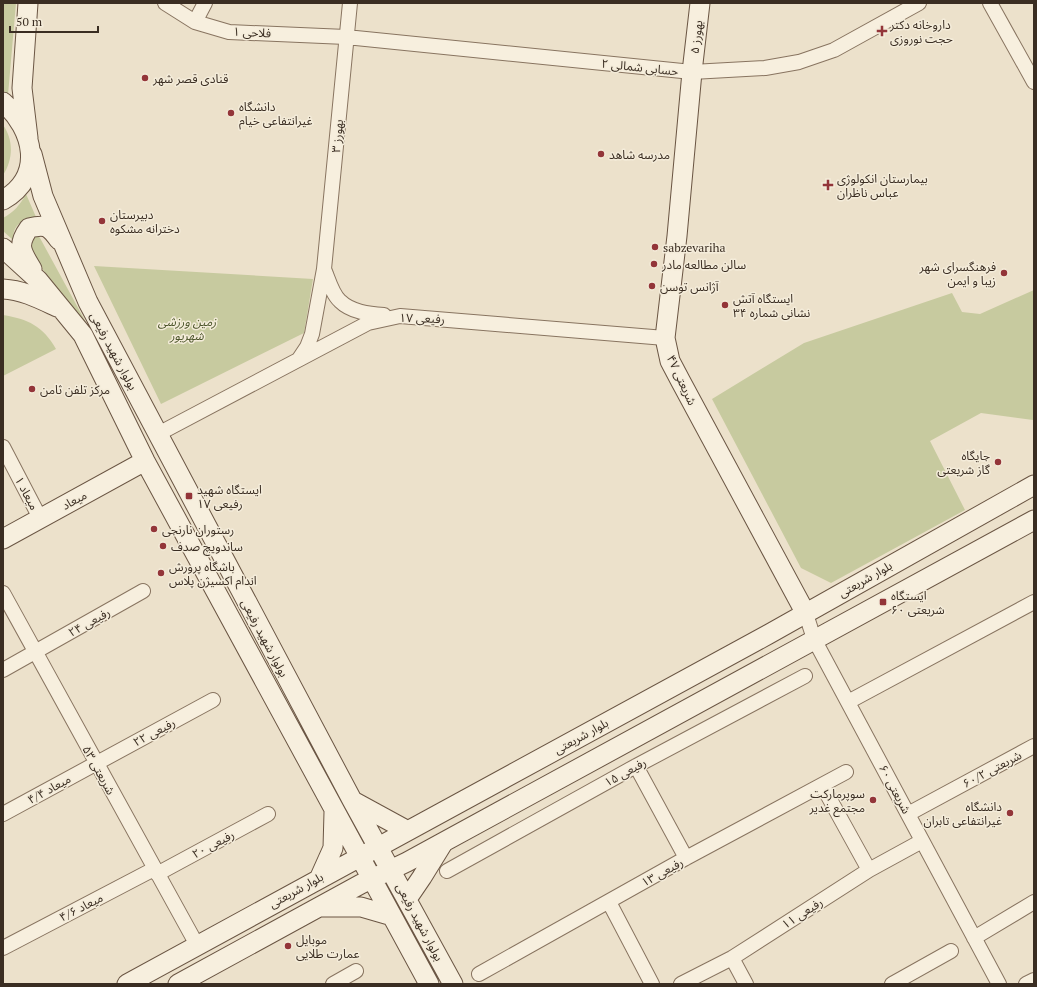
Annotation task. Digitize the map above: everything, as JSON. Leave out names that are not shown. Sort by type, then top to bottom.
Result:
[{"type":"main road","points":[[3,200],[23,183],[30,146],[22,88],[28,3]]},
{"type":"main road","name":"بهورز ۵","points":[[692,72],[700,3]]},
{"type":"main road","name":"شریعتی ۴۷","points":[[692,72],[677,236],[665,338],[670,361],[806,614]]},
{"type":"main road","points":[[3,102],[14,112],[30,146]]},
{"type":"main road","name":"بولوار شهید رفیعی","points":[[30,146],[43,196],[62,244],[88,302],[352,800],[453,984]]},
{"type":"main road","points":[[38,280],[21,251],[21,239],[29,228],[41,225],[51,228],[62,244]]},
{"type":"main road","name":"بولوار شهید رفیعی","points":[[3,248],[38,280],[83,335],[144,461],[429,984]]},
{"type":"main road","points":[[3,289],[14,290],[33,296],[62,309]]},
{"type":"main road","name":"میعاد","points":[[3,539],[144,461]]},
{"type":"main road","name":"بلوار شریعتی","points":[[127,984],[320,877],[408,832],[806,614],[1034,484]]},
{"type":"main road","points":[[178,984],[390,869],[443,842],[814,638],[1034,520]]},
{"type":"main road","points":[[352,800],[408,832]]},
{"type":"main road","points":[[320,877],[333,848],[334,811]]},
{"type":"main road","points":[[407,899],[443,842]]},
{"type":"main road","points":[[320,907],[361,907],[392,916]]},
{"type":"street","name":"فلاحی ۱","points":[[165,3],[195,22],[229,32],[346,37]]},
{"type":"street","points":[[195,22],[205,3]]},
{"type":"street","name":"بهورز ۳","points":[[297,360],[307,347],[312,334],[324,269],[350,3]]},
{"type":"street","name":"حسابی شمالی ۲","points":[[346,37],[692,72],[766,68],[799,62],[834,50],[919,3]]},
{"type":"street","points":[[990,3],[1034,82]]},
{"type":"street","points":[[324,269],[339,300],[350,308],[369,314],[400,316]]},
{"type":"street","name":"رفیعی ۱۷","points":[[158,434],[368,323],[400,316],[665,338]]},
{"type":"street","name":"میعاد ۱","points":[[3,447],[40,518]]},
{"type":"street","name":"رفیعی ۲۴","points":[[3,670],[142,591]]},
{"type":"street","name":"شریعتی ۵۳","points":[[3,593],[157,874],[198,945]]},
{"type":"street","points":[[848,702],[1034,602]]},
{"type":"street","name":"شریعتی ۶۰","points":[[806,614],[814,638],[999,984]]},
{"type":"street","name":"رفیعی ۱۵","points":[[447,871],[636,766],[805,676]]},
{"type":"street","name":"رفیعی ۲۲","points":[[96,763],[213,700]]},
{"type":"street","name":"شریعتی ۶۰/۲","points":[[908,814],[1034,746]]},
{"type":"street","name":"میعاد ۴/۴","points":[[3,814],[96,763]]},
{"type":"street","points":[[636,766],[686,858]]},
{"type":"street","name":"رفیعی ۱۳","points":[[480,974],[686,858],[846,772]]},
{"type":"street","points":[[822,786],[869,870]]},
{"type":"street","name":"رفیعی ۲۰","points":[[157,874],[268,814]]},
{"type":"street","name":"رفیعی ۱۱","points":[[681,984],[732,958],[869,870],[922,841]]},
{"type":"street","name":"میعاد ۴/۶","points":[[3,948],[154,869],[157,874]]},
{"type":"street","points":[[609,902],[652,984]]},
{"type":"street","points":[[974,938],[1034,902]]},
{"type":"street","points":[[892,984],[951,951]]},
{"type":"street","points":[[732,958],[746,984]]},
{"type":"street","points":[[333,984],[356,971]]},
{"type":"street","points":[[1026,984],[1034,980]]},
{"type":"green space","points":[[3,3],[16,3],[8,95],[3,90]]},
{"type":"green space","points":[[3,125],[9,137],[11,150],[9,163],[3,175]]},
{"type":"green space","points":[[26,194],[36,217],[23,221],[17,226],[13,235],[13,240],[3,231],[3,218],[16,208]]},
{"type":"green space","points":[[36,234],[40,238],[89,328],[29,252],[25,239]]},
{"type":"green space","name":"زمین ورزشی شهریور","points":[[94,266],[313,279],[304,333],[161,404]]},
{"type":"green space","points":[[1034,290],[1034,422],[1033,420],[981,413],[930,441],[965,510],[831,583],[801,568],[712,399],[804,343],[952,293],[962,312],[980,314]]},
{"type":"green space","points":[[3,315],[27,321],[34,325],[46,335],[56,349],[3,376]]},
{"type":"place","name":"داروخانه دکتر حجت نوروزی","points":[[882,31]]},
{"type":"place","name":"قنادی قصر شهر","points":[[145,78]]},
{"type":"place","name":"دانشگاه غیرانتفاعی خیام","points":[[231,113]]},
{"type":"place","name":"مدرسه شاهد","points":[[601,154]]},
{"type":"place","name":"بیمارستان انکولوژی عباس ناظران","points":[[828,185]]},
{"type":"place","name":"دبیرستان دخترانه مشکوه","points":[[102,221]]},
{"type":"place","name":"sabzevariha","points":[[655,247]]},
{"type":"place","name":"سالن مطالعه مادر","points":[[654,264]]},
{"type":"place","name":"فرهنگسرای شهر زیبا و ایمن","points":[[1004,273]]},
{"type":"place","name":"آژانس توسن","points":[[652,286]]},
{"type":"place","name":"ایستگاه آتش نشانی شماره ۳۴","points":[[725,305]]},
{"type":"place","name":"مرکز تلفن ثامن","points":[[32,389]]},
{"type":"place","name":"جایگاه گاز شریعتی","points":[[998,462]]},
{"type":"place","name":"ایستگاه شهید رفیعی ۱۷","points":[[189,496]]},
{"type":"place","name":"رستوران نارنجی","points":[[154,529]]},
{"type":"place","name":"ساندویچ صدف","points":[[163,546]]},
{"type":"place","name":"باشگاه پرورش اندام اکسیژن پلاس","points":[[161,573]]},
{"type":"place","name":"ایستگاه شریعتی ۶۰","points":[[883,602]]},
{"type":"place","name":"سوپرمارکت مجتمع غدیر","points":[[873,800]]},
{"type":"place","name":"دانشگاه غیرانتفاعی تابران","points":[[1010,813]]},
{"type":"place","name":"موبایل عمارت طلایی","points":[[288,946]]}]
